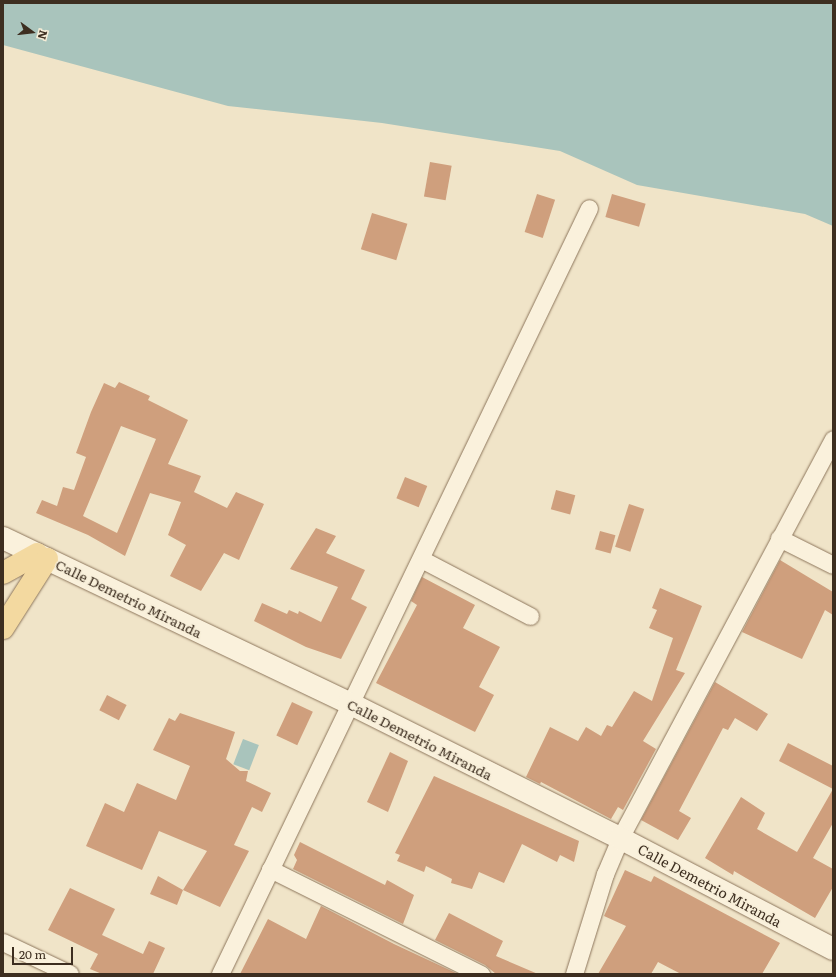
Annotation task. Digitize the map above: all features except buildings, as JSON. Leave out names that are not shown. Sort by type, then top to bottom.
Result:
[{"type":"main road","name":"Calle Demetrio Miranda","points":[[3,538],[349,703],[620,838],[833,949]]},
{"type":"main road","points":[[3,573],[42,556]]},
{"type":"main road","points":[[3,628],[42,556]]},
{"type":"street","points":[[220,974],[349,703],[421,559],[589,208]]},
{"type":"street","points":[[574,974],[605,874],[620,838],[833,439]]},
{"type":"street","points":[[779,538],[833,565]]},
{"type":"street","points":[[421,559],[530,616]]},
{"type":"street","points":[[270,869],[481,974]]},
{"type":"street","points":[[3,942],[70,974]]},
{"type":"water","points":[[3,3],[833,3],[833,226],[805,214],[637,185],[560,151],[382,123],[228,106],[3,45]]},
{"type":"water","points":[[243,739],[259,745],[249,770],[233,764]]}]
